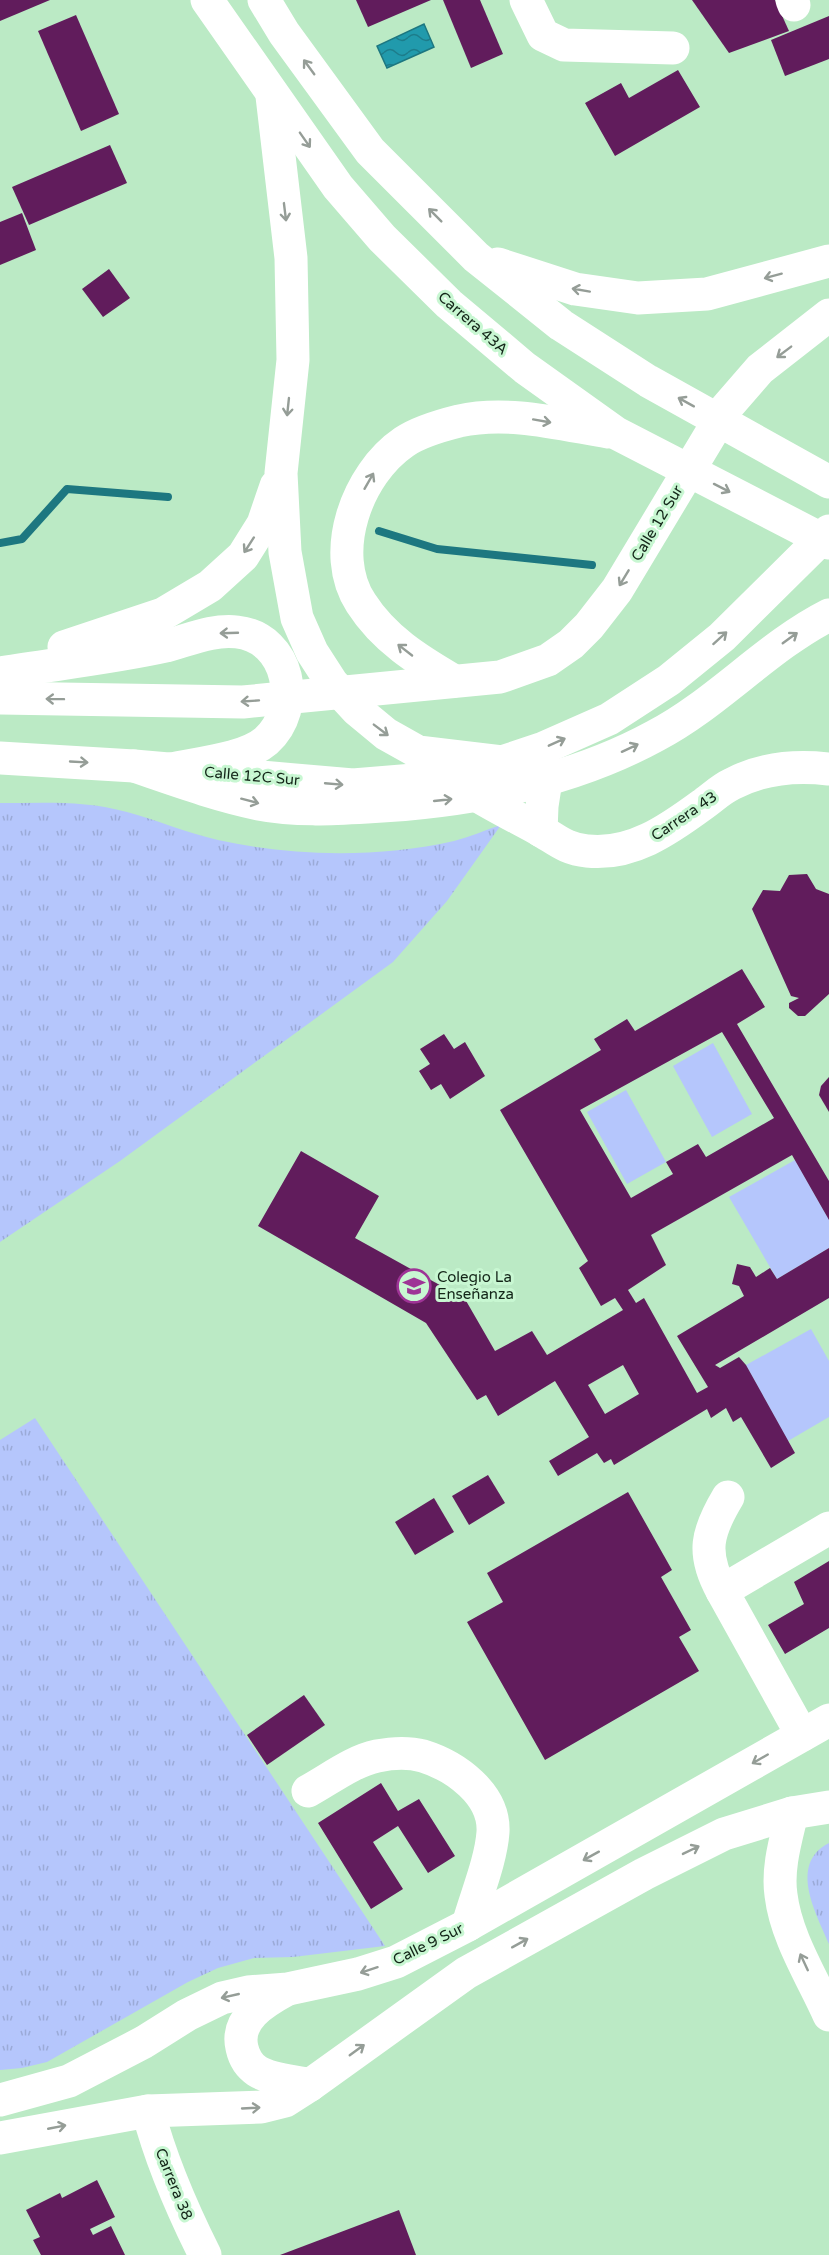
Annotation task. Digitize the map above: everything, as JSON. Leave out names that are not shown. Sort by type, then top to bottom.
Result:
[{"type":"main road","name":"Carrera 43A","points":[[207,0],[338,187],[390,247],[474,326],[525,368],[624,438],[829,543]]},
{"type":"main road","points":[[264,0],[284,33],[370,151],[476,256],[561,324],[648,381],[829,482]]},
{"type":"main road","points":[[526,0],[543,35],[564,45],[673,48]]},
{"type":"main road","points":[[271,92],[291,270],[293,360],[281,473],[285,552],[297,618],[312,652],[332,683],[351,704],[386,734],[418,752],[502,762],[541,749],[609,719],[669,680],[722,637],[829,531]]},
{"type":"main road","points":[[476,256],[574,289],[638,298],[707,294],[829,261]]},
{"type":"main road","name":"Calle 12 Sur","points":[[454,681],[500,677],[528,669],[548,660],[577,638],[617,590],[727,407],[760,369],[829,315]]},
{"type":"main road","points":[[454,681],[414,657],[384,634],[360,602],[347,574],[347,542],[355,505],[375,470],[404,442],[460,421],[488,417],[532,419],[624,438]]},
{"type":"main road","points":[[0,670],[164,614],[210,586],[243,556],[263,524],[281,473]]},
{"type":"main road","points":[[134,765],[199,788],[260,804],[315,810],[386,806],[478,796],[546,780],[610,757],[656,736],[706,704],[807,626],[829,615]]},
{"type":"main road","points":[[0,670],[98,658],[166,646],[210,634],[238,632],[259,639],[275,652],[285,670],[287,702],[277,729],[255,749],[171,769]]},
{"type":"main road","points":[[0,698],[243,702],[454,681]]},
{"type":"main road","name":"Calle 12C Sur","points":[[0,758],[134,765],[353,785],[426,779],[502,762]]},
{"type":"main road","name":"Carrera 43","points":[[478,796],[541,831],[560,845],[586,851],[612,851],[647,841],[679,822],[730,784],[764,771],[803,766],[829,769]]},
{"type":"main road","points":[[541,831],[546,780]]},
{"type":"main road","points":[[728,1497],[713,1522],[709,1539],[710,1564],[722,1591],[815,1727]]},
{"type":"main road","points":[[722,1591],[829,1528]]},
{"type":"main road","name":"Calle 9 Sur","points":[[0,2100],[69,2081],[222,1998],[249,1992],[288,1989],[358,1974],[396,1962],[468,1924],[815,1727]]},
{"type":"main road","points":[[308,1791],[361,1761],[376,1756],[402,1753],[423,1756],[465,1777],[484,1800],[492,1816],[493,1830],[468,1924]]},
{"type":"main road","points":[[0,2138],[148,2111],[261,2107],[285,2101],[466,1973],[691,1850],[741,1828],[829,1807]]},
{"type":"main road","points":[[792,1814],[782,1863],[781,1895],[791,1934],[829,2015]]},
{"type":"main road","points":[[288,1989],[264,2002],[247,2019],[240,2039],[244,2058],[256,2071],[271,2077],[310,2085]]},
{"type":"main road","name":"Carrera 38","points":[[148,2111],[156,2140],[177,2194],[205,2255]]},
{"type":"green space","points":[[0,803],[64,803],[111,808],[218,840],[276,850],[306,852],[366,853],[425,847],[460,839],[501,825],[447,901],[393,962],[120,1161],[0,1242]]},
{"type":"green space","points":[[713,1043],[752,1114],[712,1137],[673,1066]]},
{"type":"green space","points":[[626,1090],[666,1162],[627,1184],[587,1112]]},
{"type":"green space","points":[[795,1160],[829,1220],[829,1248],[777,1279],[729,1197]]},
{"type":"green space","points":[[811,1329],[829,1361],[829,1417],[788,1441],[746,1365]]},
{"type":"green space","points":[[35,1418],[385,1946],[293,1957],[254,1958],[218,1968],[188,1982],[47,2062],[0,2070],[0,1440]]},
{"type":"green space","points":[[829,1843],[829,1944],[812,1904],[808,1876],[810,1863],[817,1852]]},
{"type":"water","points":[[424,24],[434,47],[387,68],[377,46]]},
{"type":"building","points":[[0,0],[50,0],[0,21]]},
{"type":"building","points":[[356,0],[431,0],[368,27]]},
{"type":"building","points":[[443,0],[480,0],[503,54],[471,68]]},
{"type":"building","points":[[692,0],[775,0],[789,31],[729,53]]},
{"type":"building","points":[[76,15],[119,114],[81,131],[38,31]]},
{"type":"building","points":[[829,16],[829,59],[785,76],[771,40]]},
{"type":"building","points":[[678,70],[700,107],[615,156],[585,103],[621,83],[629,98]]},
{"type":"building","points":[[110,145],[127,183],[29,225],[12,187]]},
{"type":"building","points":[[22,213],[36,250],[0,265],[0,222]]},
{"type":"building","points":[[109,269],[130,298],[103,317],[82,289]]},
{"type":"building","points":[[807,874],[816,889],[829,894],[829,994],[805,1016],[798,1016],[789,1008],[789,1003],[799,998],[791,996],[752,909],[763,890],[780,891],[789,875]]},
{"type":"building","points":[[742,969],[765,1007],[737,1024],[829,1181],[829,1220],[792,1155],[651,1235],[666,1265],[628,1290],[636,1303],[644,1298],[697,1393],[708,1387],[677,1336],[744,1296],[739,1286],[732,1284],[737,1264],[750,1267],[756,1277],[770,1268],[777,1279],[829,1248],[829,1298],[715,1365],[720,1368],[739,1357],[746,1365],[795,1453],[771,1468],[741,1417],[733,1422],[726,1408],[711,1418],[707,1409],[614,1465],[611,1459],[604,1463],[597,1453],[558,1476],[549,1461],[589,1437],[555,1381],[498,1416],[486,1395],[477,1400],[426,1323],[258,1226],[301,1151],[379,1196],[355,1238],[465,1299],[495,1351],[532,1331],[547,1355],[623,1310],[615,1298],[601,1306],[579,1268],[588,1261],[500,1110],[601,1050],[594,1039],[627,1019],[635,1031]],"holes":[[[722,1032],[774,1118],[706,1157],[698,1144],[666,1162],[673,1174],[631,1198],[580,1110]],[[623,1365],[639,1394],[605,1414],[588,1385]]]},
{"type":"building","points":[[444,1034],[454,1049],[465,1042],[485,1076],[450,1099],[441,1084],[431,1090],[419,1071],[430,1064],[420,1049]]},
{"type":"building","points":[[829,1077],[829,1112],[819,1095],[821,1086]]},
{"type":"building","points":[[488,1475],[505,1503],[469,1525],[452,1496]]},
{"type":"building","points":[[628,1492],[672,1570],[661,1577],[691,1630],[679,1637],[699,1671],[545,1760],[467,1622],[503,1602],[487,1573]]},
{"type":"building","points":[[434,1498],[454,1532],[415,1555],[395,1522]]},
{"type":"building","points":[[829,1561],[829,1628],[785,1654],[768,1625],[804,1604],[794,1582]]},
{"type":"building","points":[[304,1695],[325,1725],[267,1765],[247,1735]]},
{"type":"building","points":[[381,1783],[398,1811],[419,1799],[455,1856],[428,1873],[398,1826],[373,1842],[403,1889],[371,1909],[318,1823]]},
{"type":"building","points":[[97,2180],[115,2217],[90,2229],[93,2235],[111,2226],[125,2255],[41,2255],[33,2240],[40,2237],[26,2210],[60,2193],[62,2198]]},
{"type":"building","points":[[399,2210],[416,2255],[280,2255]]},
{"type":"waterway","points":[[0,543],[22,539],[67,489],[168,497]]},
{"type":"waterway","points":[[379,531],[437,549],[592,565]]},
{"type":"place","name":"Colegio La Enseñanza","points":[[414,1286]]}]
